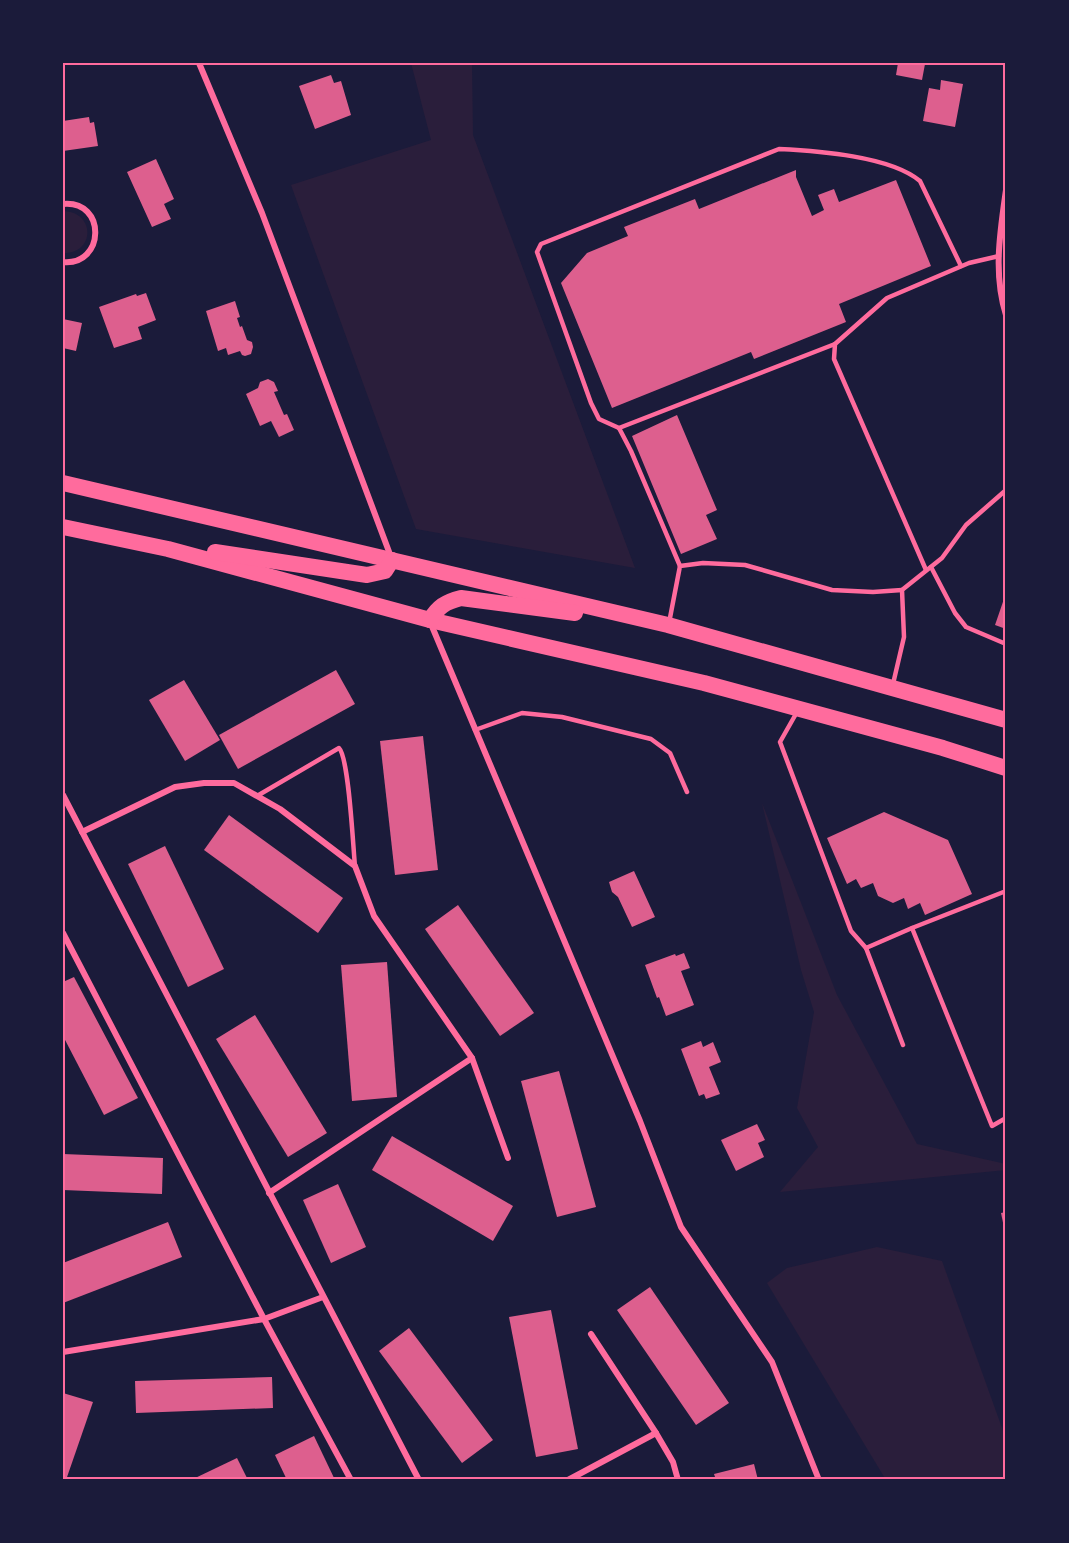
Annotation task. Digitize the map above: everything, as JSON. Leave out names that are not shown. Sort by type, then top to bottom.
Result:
[{"type":"highway","points":[[63,483],[668,625],[1006,720]]},
{"type":"highway","points":[[63,526],[168,549],[430,620],[704,682],[943,748],[1006,768]]},
{"type":"highway","points":[[107,536],[367,575],[385,571],[392,560]]},
{"type":"highway","points":[[430,620],[437,609],[447,602],[461,598],[668,625]]},
{"type":"street","points":[[199,63],[262,213],[392,560]]},
{"type":"street","points":[[1006,190],[998,243],[1000,295],[1006,315]]},
{"type":"street","points":[[63,204],[79,206],[87,211],[96,228],[96,238],[86,255],[78,260],[63,262]]},
{"type":"street","points":[[430,620],[640,1121],[681,1227],[772,1362],[819,1480]]},
{"type":"street","points":[[82,832],[175,787],[204,783],[234,783],[280,809],[355,866],[374,916],[472,1058],[508,1158]]},
{"type":"street","points":[[63,795],[419,1480]]},
{"type":"street","points":[[63,933],[264,1319],[351,1480]]},
{"type":"street","points":[[269,1193],[472,1058]]},
{"type":"street","points":[[63,1352],[264,1319],[323,1297]]},
{"type":"street","points":[[591,1334],[656,1433],[673,1462],[678,1480]]},
{"type":"street","points":[[568,1480],[656,1433]]},
{"type":"lane","points":[[668,625],[680,566],[619,428],[599,419],[591,403],[537,252],[541,244],[779,149],[810,150],[844,154],[909,172],[920,181],[961,266]]},
{"type":"lane","points":[[619,428],[835,344],[887,298],[961,266],[999,256]]},
{"type":"lane","points":[[835,344],[834,359],[928,569],[955,614],[966,627],[1006,644]]},
{"type":"lane","points":[[680,566],[703,563],[745,566],[832,590],[873,592],[902,590],[942,558],[966,525],[1006,491]]},
{"type":"lane","points":[[892,687],[904,638],[902,590]]},
{"type":"lane","points":[[799,709],[780,742],[851,931],[866,948],[903,1045]]},
{"type":"lane","points":[[475,730],[522,713],[562,717],[651,739],[670,753],[687,792]]},
{"type":"lane","points":[[257,796],[339,748],[343,752],[355,866]]},
{"type":"lane","points":[[866,948],[1006,891]]},
{"type":"lane","points":[[912,928],[992,1126],[1006,1118]]},
{"type":"shaded area","points":[[411,63],[472,63],[473,135],[635,568],[416,529],[291,185],[431,140]]},
{"type":"shaded area","points":[[63,211],[74,213],[86,225],[86,240],[74,252],[63,253]]},
{"type":"shaded area","points":[[762,803],[837,995],[917,1144],[1006,1164],[1006,1170],[780,1192],[818,1147],[797,1108],[814,1012],[801,970]]},
{"type":"shaded area","points":[[877,1247],[942,1261],[1006,1439],[1006,1480],[886,1480],[767,1283],[787,1268]]},
{"type":"building","points":[[898,63],[925,64],[922,80],[896,75]]},
{"type":"building","points":[[331,75],[334,83],[341,81],[351,115],[315,129],[299,86]]},
{"type":"building","points":[[941,80],[963,84],[955,127],[923,121],[929,88],[940,90]]},
{"type":"building","points":[[89,117],[90,123],[94,122],[98,146],[63,151],[63,121]]},
{"type":"building","points":[[156,159],[174,199],[164,204],[171,219],[152,227],[127,172]]},
{"type":"building","points":[[796,170],[796,177],[812,216],[824,210],[818,195],[834,189],[839,202],[896,180],[931,266],[839,304],[846,322],[754,359],[751,352],[612,408],[561,283],[587,253],[628,236],[624,227],[695,199],[699,209]]},
{"type":"building","points":[[146,293],[156,320],[138,327],[142,339],[114,348],[99,307],[136,294],[137,296]]},
{"type":"building","points":[[235,301],[240,317],[237,318],[240,327],[242,326],[247,340],[252,342],[253,347],[251,354],[245,356],[240,351],[228,355],[226,348],[218,351],[206,311]]},
{"type":"building","points":[[63,319],[82,323],[76,351],[63,348]]},
{"type":"building","points":[[268,379],[274,382],[278,391],[274,392],[284,415],[287,414],[294,430],[279,437],[271,421],[260,426],[246,394],[258,388],[260,382]]},
{"type":"building","points":[[677,415],[717,510],[706,515],[717,539],[681,554],[632,436]]},
{"type":"building","points":[[1006,593],[1006,629],[995,625]]},
{"type":"building","points":[[336,670],[355,704],[238,769],[219,735]]},
{"type":"building","points":[[184,680],[220,740],[185,761],[149,700]]},
{"type":"building","points":[[423,736],[438,870],[395,875],[380,741]]},
{"type":"building","points":[[884,812],[948,840],[972,894],[925,915],[920,903],[908,909],[904,898],[893,903],[878,896],[873,883],[861,888],[856,879],[847,884],[827,838]]},
{"type":"building","points":[[229,815],[343,898],[318,933],[204,850]]},
{"type":"building","points":[[165,846],[224,969],[188,987],[128,864]]},
{"type":"building","points":[[634,871],[655,917],[632,927],[618,897],[612,892],[609,882]]},
{"type":"building","points":[[458,905],[534,1013],[500,1036],[425,929]]},
{"type":"building","points":[[684,953],[690,968],[681,971],[694,1005],[666,1016],[645,965]]},
{"type":"building","points":[[387,962],[397,1097],[352,1101],[341,965]]},
{"type":"building","points":[[74,977],[138,1098],[104,1115],[63,1036],[63,982]]},
{"type":"building","points":[[255,1015],[327,1133],[288,1157],[216,1039]]},
{"type":"building","points":[[701,1041],[703,1047],[713,1042],[721,1062],[709,1067],[720,1094],[706,1099],[704,1094],[699,1096],[681,1049]]},
{"type":"building","points":[[559,1071],[596,1207],[557,1217],[521,1081]]},
{"type":"building","points":[[757,1124],[765,1140],[758,1143],[764,1157],[736,1171],[721,1140]]},
{"type":"building","points":[[392,1136],[513,1206],[493,1241],[372,1170]]},
{"type":"building","points":[[63,1154],[163,1158],[162,1194],[63,1190]]},
{"type":"building","points":[[338,1184],[366,1247],[331,1263],[303,1200]]},
{"type":"building","points":[[1006,1212],[1006,1232],[1005,1232],[1001,1213]]},
{"type":"building","points":[[168,1222],[182,1257],[63,1303],[63,1263]]},
{"type":"building","points":[[650,1287],[729,1403],[696,1425],[617,1310]]},
{"type":"building","points":[[551,1310],[578,1449],[536,1457],[509,1317]]},
{"type":"building","points":[[409,1328],[493,1440],[462,1463],[379,1351]]},
{"type":"building","points":[[272,1377],[273,1408],[136,1413],[135,1381]]},
{"type":"building","points":[[63,1393],[93,1402],[66,1480],[63,1480]]},
{"type":"building","points":[[314,1436],[335,1480],[287,1480],[275,1455]]},
{"type":"building","points":[[237,1458],[248,1480],[191,1480]]},
{"type":"building","points":[[754,1464],[758,1480],[716,1480],[714,1474]]}]
